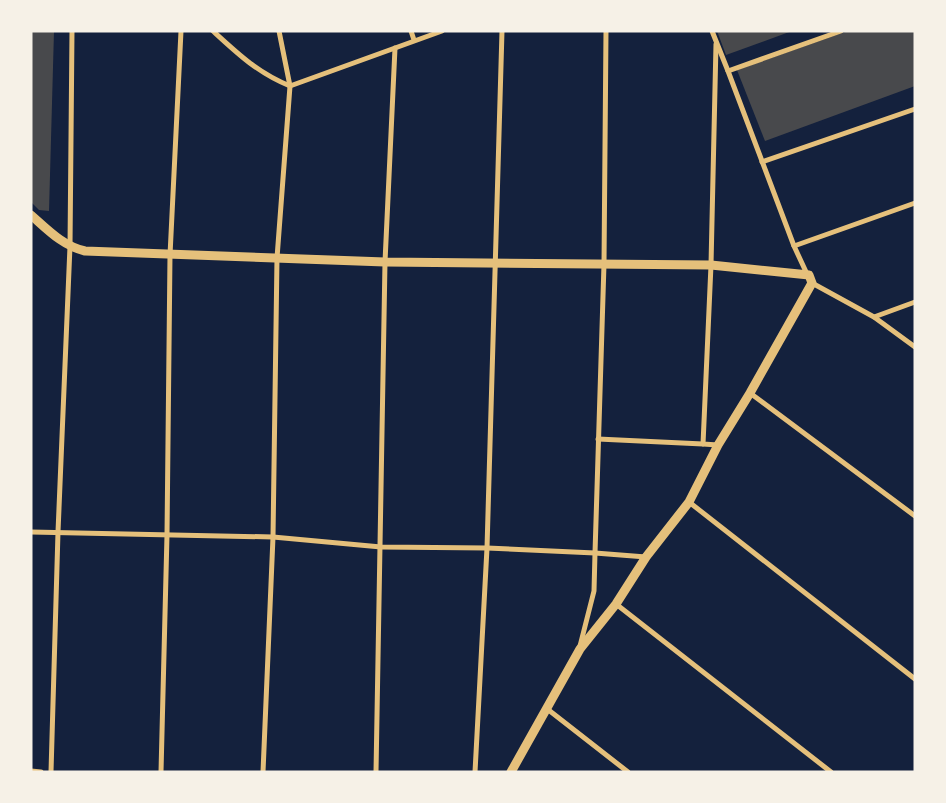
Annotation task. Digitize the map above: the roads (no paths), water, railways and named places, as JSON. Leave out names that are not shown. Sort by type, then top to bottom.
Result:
[{"type":"street","points":[[51,772],[58,532],[70,246],[72,31]]},
{"type":"street","points":[[161,772],[167,535],[170,255],[181,31]]},
{"type":"street","points":[[213,31],[254,67],[271,78],[290,86],[442,31]]},
{"type":"street","points":[[262,772],[273,537],[277,258],[290,86],[279,31]]},
{"type":"street","points":[[411,31],[414,40]]},
{"type":"street","points":[[475,772],[487,548],[502,31]]},
{"type":"street","points":[[580,649],[594,591],[604,264],[606,31]]},
{"type":"street","points":[[712,31],[794,246],[812,283],[874,317],[915,347]]},
{"type":"street","points":[[728,71],[840,31]]},
{"type":"street","points":[[703,444],[711,265],[716,44]]},
{"type":"street","points":[[376,772],[385,262],[395,48]]},
{"type":"street","points":[[762,162],[915,109]]},
{"type":"street","points":[[794,246],[915,203]]},
{"type":"street","points":[[31,215],[70,246],[85,251],[385,262],[711,265],[807,274]]},
{"type":"street","points":[[511,772],[580,649],[616,604],[646,557],[688,502],[718,445],[750,393],[812,283]]},
{"type":"street","points":[[874,317],[915,302]]},
{"type":"street","points":[[750,393],[915,516]]},
{"type":"street","points":[[598,440],[718,445]]},
{"type":"street","points":[[688,502],[915,679]]},
{"type":"street","points":[[31,532],[273,537],[381,547],[487,548],[646,557]]},
{"type":"street","points":[[616,604],[831,772]]},
{"type":"street","points":[[546,708],[628,772]]},
{"type":"street","points":[[31,771],[41,772]]}]
